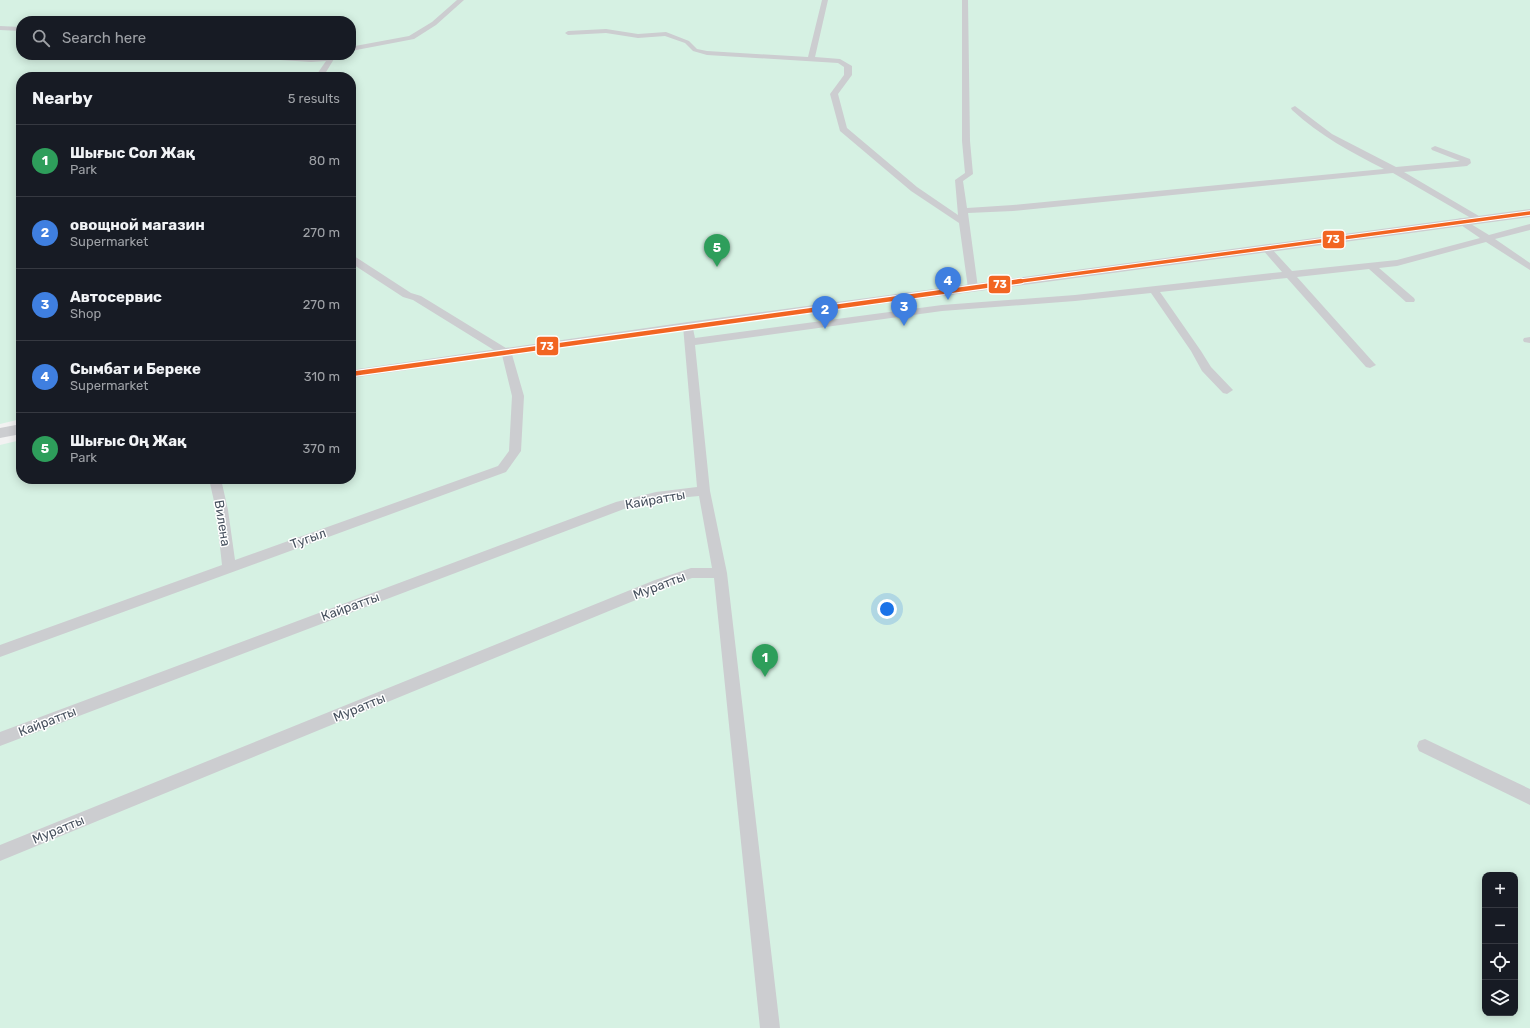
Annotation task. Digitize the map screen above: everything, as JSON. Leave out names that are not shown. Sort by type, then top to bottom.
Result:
[{"type":"street","points":[[356,47],[366,44],[405,40],[430,26],[461,0]]},
{"type":"street","points":[[811,59],[826,0]]},
{"type":"street","points":[[965,0],[966,141],[969,174],[959,180],[963,222],[973,288]]},
{"type":"street","points":[[0,28],[16,29]]},
{"type":"street","points":[[568,32],[606,31],[638,36],[666,34],[687,42],[694,50],[707,53],[840,61],[848,66],[848,75],[834,94],[840,109],[843,128],[914,189],[963,222]]},
{"type":"street","points":[[323,72],[332,60]]},
{"type":"street","points":[[1295,108],[1318,130],[1333,140],[1395,171],[1480,219]]},
{"type":"street","points":[[963,211],[1021,208],[1467,163],[1467,161],[1435,148]]},
{"type":"street","points":[[356,373],[688,326],[1530,213]]},
{"type":"street","points":[[1461,222],[1530,267]]},
{"type":"street","points":[[691,342],[942,308],[1076,298],[1397,263],[1530,227]]},
{"type":"street","points":[[1267,249],[1370,365]]},
{"type":"street","points":[[356,262],[407,294],[417,298],[507,352]]},
{"type":"street","points":[[1370,265],[1410,300]]},
{"type":"street","points":[[1154,290],[1196,351],[1206,369],[1227,390]]},
{"type":"street","points":[[688,326],[691,342],[704,491],[720,573],[770,1028]]},
{"type":"street","name":"Тугыл","points":[[0,651],[229,566],[502,469],[515,451],[518,396],[507,352]]},
{"type":"street","points":[[0,433],[16,430]]},
{"type":"street","name":"Вилена","points":[[216,484],[222,510],[229,566]]},
{"type":"street","name":"Кайратты","points":[[0,739],[621,505],[656,496],[704,491]]},
{"type":"street","name":"Муратты","points":[[0,853],[660,584],[691,573],[720,573]]},
{"type":"street","points":[[1425,746],[1530,797]]},
{"type":"green space","points":[[0,0],[1530,0],[1530,1028],[0,1028],[0,445],[16,441],[16,484],[356,484],[356,72],[16,72],[16,420],[0,424]]},
{"type":"transit line","name":"73","points":[[356,373],[688,326],[1530,213]]},
{"type":"place","name":"Шығыс Оң Жақ","points":[[717,267]]},
{"type":"place","name":"Сымбат и Береке","points":[[948,300]]},
{"type":"place","name":"Автосервис","points":[[904,326]]},
{"type":"place","name":"овощной магазин","points":[[825,329]]},
{"type":"place","name":"Шығыс Сол Жақ","points":[[765,677]]}]
